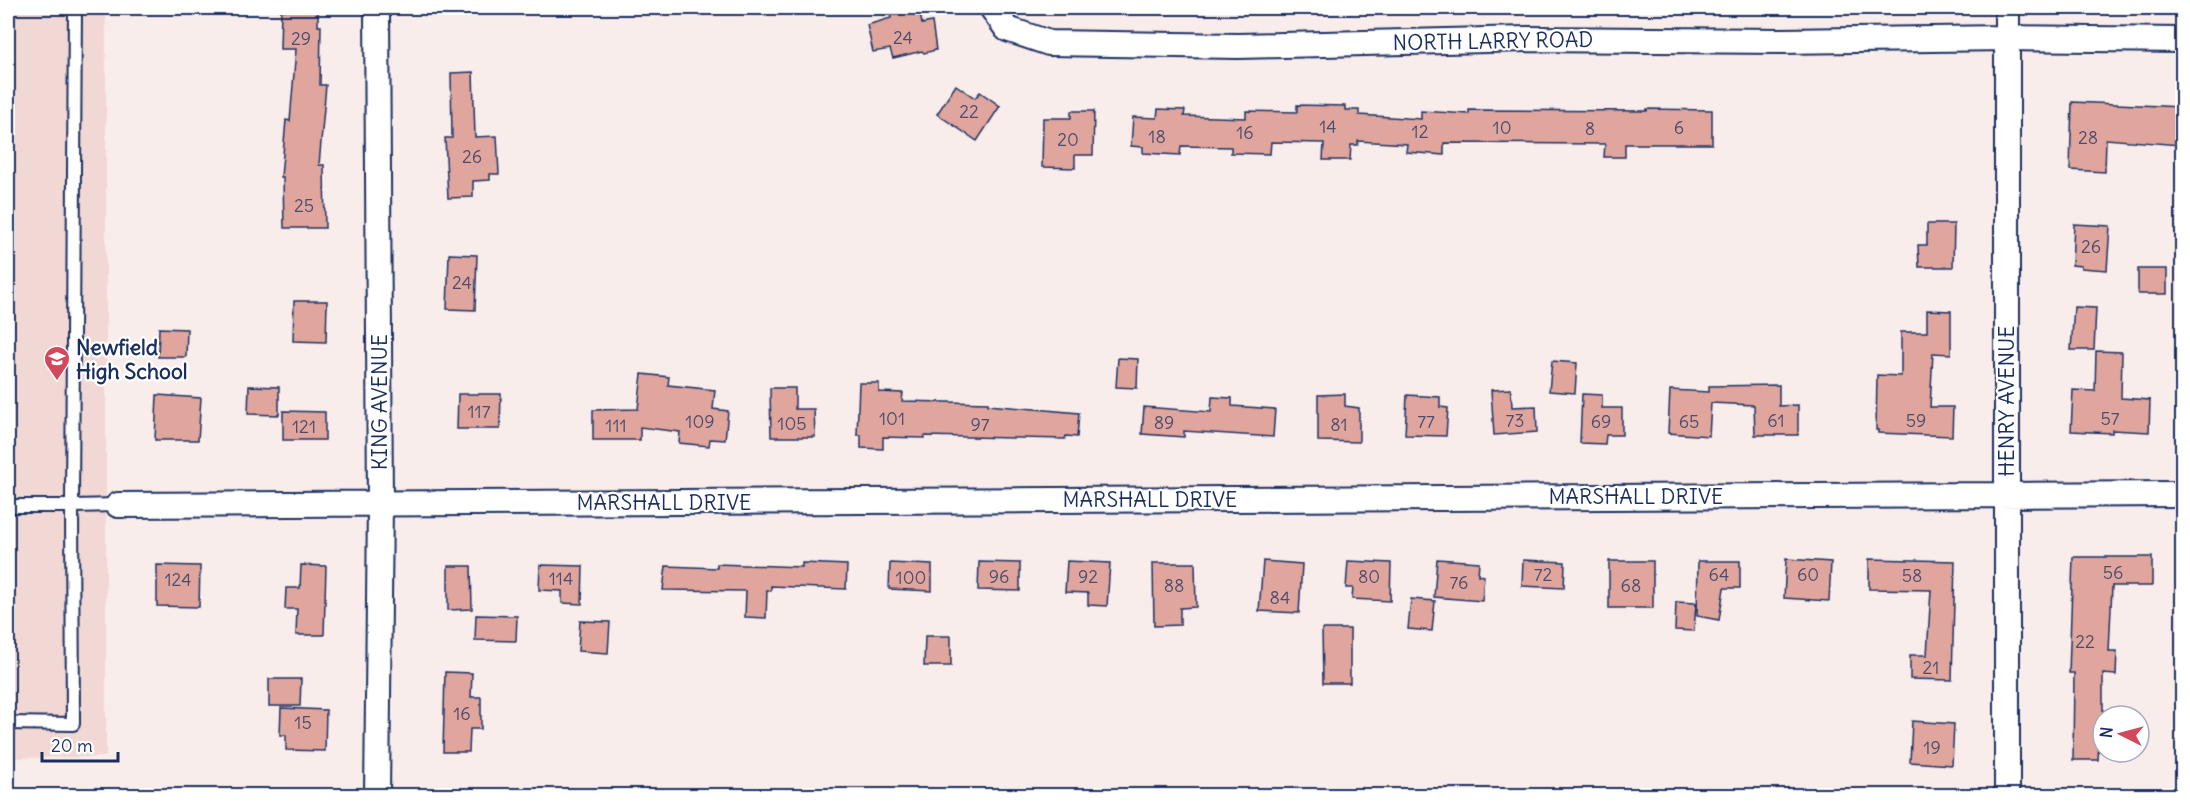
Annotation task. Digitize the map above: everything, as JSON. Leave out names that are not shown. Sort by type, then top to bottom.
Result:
[{"type":"street","name":"KING AVENUE","points":[[377,8],[380,503],[377,795]]},
{"type":"street","name":"NORTH LARRY ROAD","points":[[992,8],[1007,29],[1049,43],[1238,46],[1527,39],[2182,40]]},
{"type":"street","name":"HENRY AVENUE","points":[[2007,8],[2007,795]]},
{"type":"street","name":"MARSHALL DRIVE","points":[[118,505],[2182,494]]},
{"type":"lane","points":[[8,723],[74,724],[72,506],[75,8]]},
{"type":"lane","points":[[8,506],[118,505]]},
{"type":"shaded area","name":"Newfield High School","points":[[8,8],[106,8],[106,757],[8,758]]},
{"type":"building","points":[[288,8],[318,8],[318,26],[321,26],[320,85],[326,85],[319,165],[324,165],[325,228],[284,228],[283,177],[281,177],[286,120],[290,121],[296,49],[280,49],[281,10],[288,10]]},
{"type":"building","points":[[889,8],[919,8],[922,24],[932,22],[936,50],[893,58],[890,49],[873,52],[867,25],[891,18]]},
{"type":"building","points":[[473,72],[475,137],[497,136],[499,174],[490,174],[490,180],[473,181],[473,197],[448,198],[445,138],[452,138],[451,73]]},
{"type":"building","points":[[956,85],[975,98],[980,92],[1000,106],[977,141],[937,114]]},
{"type":"building","points":[[2072,102],[2182,107],[2180,145],[2106,139],[2105,172],[2070,170]]},
{"type":"building","points":[[1297,105],[1345,106],[1345,110],[1359,110],[1359,115],[1421,119],[1421,111],[1469,114],[1469,110],[1712,110],[1712,144],[1625,144],[1625,157],[1604,157],[1605,144],[1444,143],[1444,155],[1406,152],[1407,144],[1358,141],[1358,145],[1351,145],[1350,160],[1323,160],[1324,143],[1271,142],[1270,154],[1231,153],[1231,147],[1181,146],[1180,155],[1143,153],[1143,147],[1131,146],[1133,117],[1157,118],[1158,109],[1185,110],[1184,116],[1246,118],[1246,111],[1297,112]]},
{"type":"building","points":[[1071,111],[1094,111],[1093,155],[1075,155],[1075,168],[1042,167],[1043,118],[1071,118]]},
{"type":"building","points":[[1927,224],[1954,224],[1953,267],[1919,267],[1918,245],[1927,245]]},
{"type":"building","points":[[2074,224],[2110,226],[2107,270],[2072,265]]},
{"type":"building","points":[[449,254],[477,255],[475,310],[447,309]]},
{"type":"building","points":[[2138,269],[2167,269],[2167,294],[2138,294]]},
{"type":"building","points":[[294,301],[327,301],[326,342],[293,341]]},
{"type":"building","points":[[2074,307],[2096,308],[2094,350],[2071,350]]},
{"type":"building","points":[[1927,310],[1951,311],[1951,354],[1933,353],[1930,407],[1953,407],[1952,436],[1878,433],[1876,430],[1877,375],[1901,376],[1901,332],[1927,332]]},
{"type":"building","points":[[159,328],[187,329],[186,357],[158,357]]},
{"type":"building","points":[[2096,351],[2122,352],[2121,398],[2150,400],[2149,432],[2071,431],[2073,390],[2095,391]]},
{"type":"building","points":[[1118,358],[1138,359],[1137,388],[1116,387]]},
{"type":"building","points":[[1552,361],[1577,363],[1575,393],[1549,391]]},
{"type":"building","points":[[642,374],[669,377],[668,385],[715,390],[713,409],[728,411],[725,440],[710,439],[709,446],[679,443],[680,432],[640,427],[640,440],[593,440],[593,410],[638,409]]},
{"type":"building","points":[[859,383],[879,383],[879,392],[903,393],[902,401],[988,403],[988,405],[1079,413],[1077,437],[1066,436],[1065,439],[883,437],[883,449],[861,448],[861,435],[857,435]]},
{"type":"building","points":[[1779,385],[1779,406],[1798,405],[1798,435],[1755,435],[1754,405],[1711,403],[1709,436],[1668,433],[1670,390],[1709,392],[1709,386]]},
{"type":"building","points":[[249,386],[279,387],[279,415],[248,414]]},
{"type":"building","points":[[770,388],[795,388],[795,409],[814,409],[815,437],[771,437]]},
{"type":"building","points":[[1511,389],[1512,407],[1536,406],[1537,432],[1494,435],[1491,390]]},
{"type":"building","points":[[458,394],[501,394],[500,429],[457,429]]},
{"type":"building","points":[[1345,394],[1345,406],[1359,408],[1359,442],[1318,441],[1318,395]]},
{"type":"building","points":[[1582,394],[1602,395],[1602,408],[1622,408],[1622,435],[1606,435],[1605,444],[1580,443]]},
{"type":"building","points":[[157,395],[201,398],[198,440],[155,440]]},
{"type":"building","points":[[1407,395],[1440,397],[1440,407],[1448,408],[1446,436],[1405,435]]},
{"type":"building","points":[[1212,397],[1232,398],[1232,406],[1275,409],[1273,437],[1184,431],[1184,437],[1142,434],[1144,407],[1211,412]]},
{"type":"building","points":[[283,411],[325,412],[325,440],[283,440]]},
{"type":"building","points":[[2073,557],[2152,557],[2152,586],[2112,586],[2109,651],[2117,651],[2116,675],[2103,674],[2103,704],[2091,704],[2091,760],[2073,760],[2074,673],[2069,673]]},
{"type":"building","points":[[1437,559],[1479,562],[1478,575],[1484,576],[1482,601],[1434,597]]},
{"type":"building","points":[[1786,559],[1831,562],[1829,601],[1784,598]]},
{"type":"building","points":[[1869,559],[1955,561],[1952,680],[1910,679],[1910,655],[1927,655],[1931,590],[1869,589]]},
{"type":"building","points":[[1523,560],[1565,562],[1564,588],[1522,586]]},
{"type":"building","points":[[1067,561],[1110,563],[1107,606],[1088,605],[1088,593],[1065,592]]},
{"type":"building","points":[[1263,561],[1302,564],[1299,613],[1259,611]]},
{"type":"building","points":[[1348,561],[1391,563],[1390,601],[1352,599],[1353,588],[1346,588]]},
{"type":"building","points":[[1609,561],[1653,561],[1653,608],[1609,608]]},
{"type":"building","points":[[1698,561],[1740,561],[1740,588],[1724,588],[1719,620],[1697,616]]},
{"type":"building","points":[[979,562],[1020,563],[1020,591],[978,590]]},
{"type":"building","points":[[802,563],[847,565],[846,589],[771,586],[771,591],[767,590],[766,618],[745,617],[746,591],[663,590],[666,566],[717,568],[717,564],[802,567]]},
{"type":"building","points":[[890,563],[932,565],[932,591],[889,589]]},
{"type":"building","points":[[1153,563],[1195,563],[1196,607],[1180,608],[1180,625],[1154,626]]},
{"type":"building","points":[[157,565],[200,566],[199,607],[157,606]]},
{"type":"building","points":[[301,565],[326,566],[324,635],[296,635],[297,609],[285,609],[286,588],[300,588]]},
{"type":"building","points":[[540,565],[583,566],[582,604],[562,603],[562,591],[539,590]]},
{"type":"building","points":[[448,566],[471,566],[472,609],[448,610]]},
{"type":"building","points":[[1411,599],[1435,601],[1432,631],[1408,629]]},
{"type":"building","points":[[1676,602],[1696,603],[1694,631],[1675,630]]},
{"type":"building","points":[[476,615],[517,616],[516,641],[475,640]]},
{"type":"building","points":[[580,621],[610,622],[608,653],[578,651]]},
{"type":"building","points":[[1322,629],[1350,629],[1350,683],[1323,683]]},
{"type":"building","points":[[925,636],[951,636],[951,666],[924,666]]},
{"type":"building","points":[[445,672],[472,673],[471,697],[481,697],[481,729],[470,729],[469,752],[443,752]]},
{"type":"building","points":[[269,679],[301,679],[300,706],[269,706]]},
{"type":"building","points":[[281,708],[326,710],[325,751],[286,750],[286,735],[280,735]]},
{"type":"building","points":[[1912,721],[1954,724],[1952,765],[1910,762]]},
{"type":"place","name":"Newfield High School","points":[[57,382]]}]
